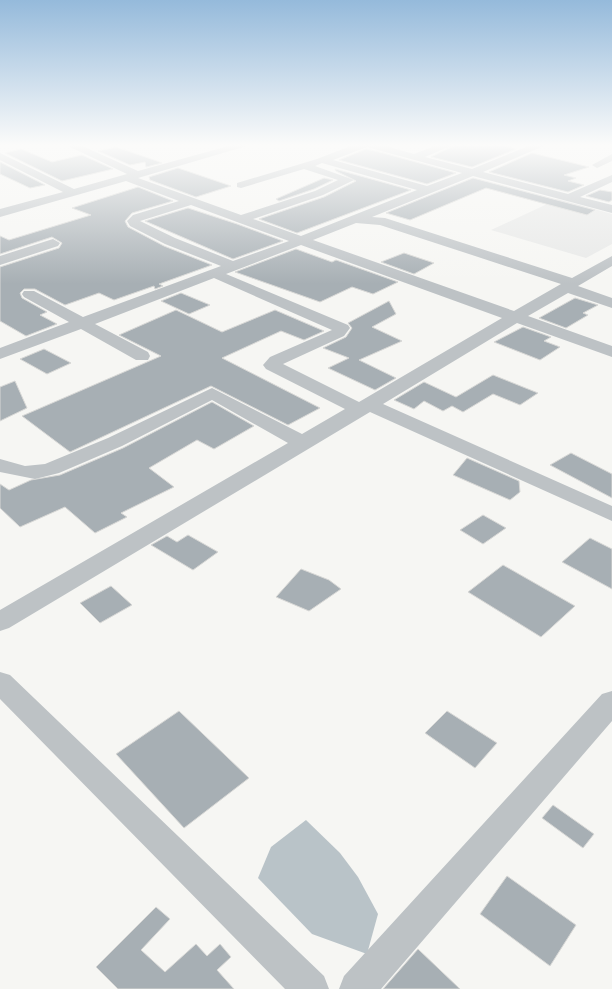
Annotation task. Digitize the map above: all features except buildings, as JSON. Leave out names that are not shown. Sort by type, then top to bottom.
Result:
[{"type":"street","points":[[70,191],[74,193]]},
{"type":"street","points":[[0,213],[81,191]]},
{"type":"street","points":[[167,191],[300,241],[609,348]]},
{"type":"street","points":[[241,220],[323,191]]},
{"type":"street","points":[[0,354],[300,241],[425,191]]},
{"type":"street","points":[[543,191],[612,209]]},
{"type":"street","points":[[569,198],[584,191]]},
{"type":"street","points":[[191,201],[133,221],[170,241],[233,266]]},
{"type":"street","points":[[345,222],[361,219],[381,221],[570,285],[612,303]]},
{"type":"street","points":[[0,261],[53,243]]},
{"type":"street","points":[[0,622],[612,260]]},
{"type":"street","points":[[213,273],[342,328],[338,333],[276,361],[272,366],[612,514]]},
{"type":"street","points":[[29,294],[142,356]]},
{"type":"street","points":[[0,465],[23,472],[35,473],[52,469],[115,442],[212,393],[302,442]]},
{"type":"street","points":[[0,682],[311,989]]},
{"type":"street","points":[[357,989],[612,702]]},
{"type":"shaded area","points":[[558,199],[612,214],[612,244],[586,258],[491,230]]},
{"type":"shaded area","points":[[306,820],[340,853],[358,877],[378,914],[367,954],[312,934],[258,878],[271,847]]}]
